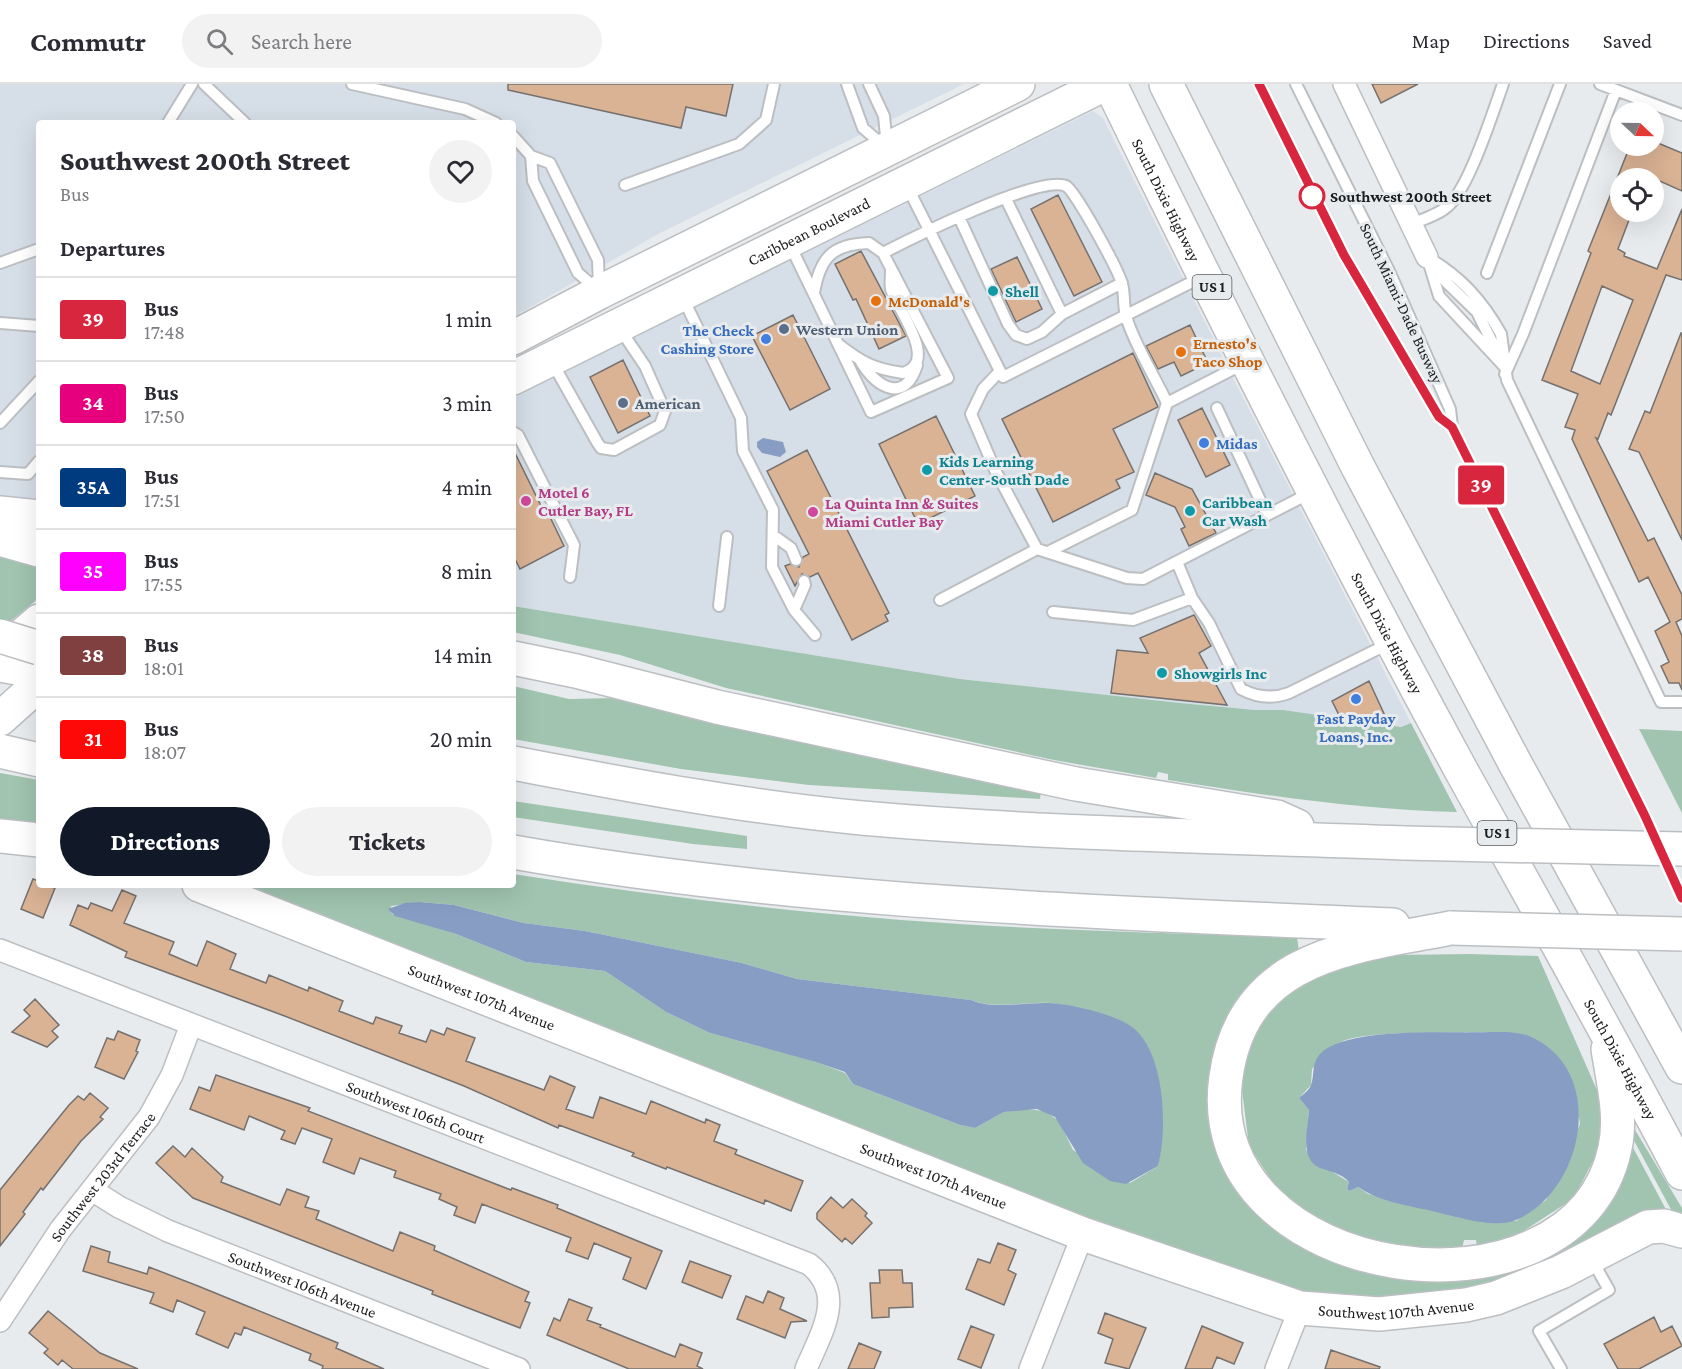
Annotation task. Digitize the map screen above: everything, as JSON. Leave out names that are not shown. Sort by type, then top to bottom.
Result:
[{"type":"main road","points":[[516,336],[600,292],[888,149],[984,96],[1018,84]]},
{"type":"main road","name":"Caribbean Boulevard","points":[[516,377],[1105,84]]},
{"type":"main road","name":"South Dixie Highway","points":[[1110,84],[1315,491],[1461,770],[1605,1026],[1682,1173]]},
{"type":"main road","points":[[1166,84],[1358,467],[1516,765],[1682,1067]]},
{"type":"main road","points":[[888,149],[906,184]]},
{"type":"main road","points":[[600,292],[619,326]]},
{"type":"main road","points":[[1315,491],[1358,467]]},
{"type":"main road","points":[[0,513],[36,517]]},
{"type":"main road","points":[[0,539],[36,549]]},
{"type":"main road","points":[[0,654],[36,624]]},
{"type":"main road","points":[[0,636],[36,647]]},
{"type":"main road","points":[[516,659],[576,670],[717,707],[1054,779],[1183,804],[1277,817],[1332,840]]},
{"type":"main road","points":[[0,665],[36,671]]},
{"type":"main road","points":[[0,719],[36,687]]},
{"type":"main road","points":[[0,751],[36,759]]},
{"type":"main road","points":[[516,764],[616,783],[861,818],[1020,828],[1404,843],[1682,849]]},
{"type":"main road","points":[[0,836],[36,840]]},
{"type":"main road","points":[[516,852],[702,879],[831,893],[1127,913],[1451,928],[1682,934]]},
{"type":"main road","name":"Southwest 107th Avenue","points":[[207,888],[1083,1234],[1300,1308],[1379,1314],[1466,1305],[1515,1293],[1648,1227],[1664,1226],[1682,1231]]},
{"type":"main road","points":[[1451,928],[1358,945],[1316,958],[1275,984],[1246,1015],[1234,1041],[1227,1068],[1224,1098],[1228,1132],[1237,1158],[1254,1186],[1292,1222],[1322,1239],[1355,1252],[1399,1262],[1426,1265],[1485,1260],[1542,1242],[1554,1235],[1569,1224],[1593,1200],[1602,1185],[1615,1150],[1618,1120],[1605,1026]]},
{"type":"street","points":[[1344,84],[1427,257]]},
{"type":"street","name":"Southwest 106th Court","points":[[2,955],[191,1025],[798,1259],[819,1272],[828,1288],[829,1309],[806,1369]]},
{"type":"street","name":"Southwest 203rd Terrace","points":[[0,1321],[60,1230],[159,1101],[191,1025]]},
{"type":"street","name":"Southwest 106th Avenue","points":[[92,1190],[119,1207],[168,1231],[519,1369]]},
{"type":"street","points":[[1030,1369],[1083,1234]]},
{"type":"street","points":[[1276,1369],[1300,1308]]},
{"type":"lane","points":[[170,120],[192,84]]},
{"type":"lane","points":[[204,84],[241,120]]},
{"type":"lane","points":[[352,84],[465,109],[489,120]]},
{"type":"lane","points":[[625,185],[739,144],[766,120],[774,84]]},
{"type":"lane","points":[[847,84],[863,128],[888,149]]},
{"type":"lane","points":[[869,84],[884,116],[888,149]]},
{"type":"lane","name":"South Miami-Dade Busway","points":[[1259,84],[1344,255],[1439,417],[1452,427]]},
{"type":"lane","name":"South Miami-Dade Busway","points":[[1296,84],[1390,273],[1450,408],[1452,427],[1645,816],[1682,898]]},
{"type":"lane","points":[[1411,224],[1438,213],[1456,197],[1465,182],[1503,84]]},
{"type":"lane","points":[[1487,273],[1560,84]]},
{"type":"lane","points":[[1600,84],[1682,115]]},
{"type":"lane","points":[[1504,370],[1523,334],[1616,90]]},
{"type":"lane","points":[[516,139],[531,156],[533,182],[578,273],[600,292]]},
{"type":"lane","points":[[516,150],[524,146]]},
{"type":"lane","points":[[531,156],[550,163],[598,260],[600,292]]},
{"type":"lane","points":[[883,252],[928,230],[1049,183],[1066,186],[1073,191],[1122,283],[1125,316],[1167,403],[1132,510],[1050,551]]},
{"type":"lane","points":[[906,184],[1003,377],[1206,275]]},
{"type":"lane","points":[[1006,199],[1062,314]]},
{"type":"lane","points":[[959,218],[1003,314],[1016,335],[1027,339],[1042,332],[1062,314],[1122,283]]},
{"type":"lane","points":[[789,242],[871,412],[919,393],[948,378],[883,252],[869,243],[857,243],[836,252],[820,264],[814,292]]},
{"type":"lane","points":[[0,262],[36,250]]},
{"type":"lane","points":[[1427,257],[1439,296],[1504,370]]},
{"type":"lane","points":[[1427,257],[1446,282],[1477,312],[1661,702],[1682,702]]},
{"type":"lane","points":[[836,342],[861,362],[878,384],[885,388],[893,389],[902,386],[912,378],[918,358],[917,344],[891,288],[891,267]]},
{"type":"lane","points":[[682,295],[741,418],[743,451],[773,510],[772,567],[794,610],[814,635]]},
{"type":"lane","points":[[0,322],[36,326]]},
{"type":"lane","points":[[551,360],[597,442],[602,448],[614,450],[660,424],[665,411],[645,366],[619,326]]},
{"type":"lane","points":[[861,362],[903,373],[910,370],[918,358]]},
{"type":"lane","points":[[1167,403],[1249,361]]},
{"type":"lane","points":[[1000,370],[983,389],[971,414],[995,470],[1037,549]]},
{"type":"lane","points":[[0,423],[36,384]]},
{"type":"lane","points":[[1217,408],[1267,514]]},
{"type":"lane","points":[[516,434],[574,545],[570,577]]},
{"type":"lane","points":[[0,472],[33,475]]},
{"type":"lane","points":[[940,600],[1037,549],[1050,551],[1138,580],[1149,578],[1267,514],[1315,491]]},
{"type":"lane","points":[[773,535],[791,548],[796,560]]},
{"type":"lane","points":[[719,606],[727,537]]},
{"type":"lane","points":[[1177,562],[1192,598],[1209,623],[1241,689],[1250,694],[1279,696],[1289,693],[1394,641]]},
{"type":"lane","points":[[794,610],[806,585],[804,581]]},
{"type":"lane","points":[[1053,612],[1133,620],[1192,598]]},
{"type":"lane","points":[[1561,1369],[1539,1331],[1609,1290],[1590,1257]]},
{"type":"shaded area","points":[[0,84],[964,84],[660,233],[516,315],[516,120],[36,120],[36,504],[0,501]]},
{"type":"shaded area","points":[[1093,111],[1103,118],[1237,386],[1411,723],[1401,727],[1283,710],[1255,710],[1180,703],[960,679],[516,606],[516,396]]},
{"type":"green space","points":[[0,547],[36,557],[36,600],[7,624],[0,622]]},
{"type":"green space","points":[[516,606],[960,679],[1180,703],[1255,710],[1283,710],[1401,727],[1411,723],[1457,812],[1312,801],[1168,780],[1168,774],[1158,772],[1156,778],[1054,760],[726,688],[620,655],[516,633]]},
{"type":"green space","points":[[516,687],[569,699],[616,698],[1041,791],[1040,799],[809,785],[681,769],[516,740]]},
{"type":"green space","points":[[1639,729],[1682,731],[1682,813]]},
{"type":"green space","points":[[0,773],[36,779],[36,829],[0,823]]},
{"type":"green space","points":[[516,801],[747,836],[747,849],[693,844],[516,817]]},
{"type":"green space","points":[[516,874],[707,901],[901,920],[1050,929],[1297,937],[1299,951],[1269,969],[1245,992],[1227,1019],[1214,1050],[1208,1083],[1209,1117],[1216,1150],[1231,1181],[1254,1210],[1282,1233],[1288,1227],[1312,1242],[1515,1262],[1630,1142],[1670,1217],[1530,1273],[1434,1299],[1284,1295],[235,888],[516,888]],"holes":[[[421,902],[454,905],[524,923],[585,931],[742,963],[797,979],[971,1000],[980,1003],[1000,1005],[1050,1003],[1076,1009],[1101,1020],[1148,1047],[1161,1106],[1162,1136],[1158,1166],[1130,1183],[1073,1150],[1059,1121],[1045,1111],[1025,1109],[1004,1112],[975,1128],[960,1125],[853,1084],[845,1073],[817,1062],[710,1033],[666,1012],[605,971],[526,962],[456,934],[392,914],[391,906]]]},
{"type":"green space","points":[[1397,955],[1538,956],[1597,1090],[1603,1117],[1599,1149],[1577,1192],[1565,1204],[1519,1234],[1477,1246],[1476,1240],[1464,1240],[1462,1249],[1410,1251],[1327,1227],[1283,1198],[1249,1146],[1241,1082],[1250,1046],[1265,1018],[1277,1003],[1304,982],[1349,963]],"holes":[[[1518,1033],[1576,1094],[1580,1124],[1546,1200],[1516,1221],[1460,1218],[1368,1194],[1358,1187],[1350,1191],[1347,1189],[1349,1182],[1321,1168],[1306,1150],[1309,1110],[1299,1098],[1311,1085],[1312,1069],[1335,1045],[1351,1039],[1388,1034]]]},
{"type":"green space","points":[[1632,1125],[1682,1208],[1682,1221],[1675,1217],[1631,1135]]},
{"type":"water","points":[[763,438],[783,442],[786,452],[780,457],[762,453],[757,447],[757,442]]},
{"type":"water","points":[[405,903],[454,905],[524,923],[585,931],[742,963],[797,979],[971,1000],[989,1005],[1058,1004],[1104,1014],[1132,1027],[1143,1038],[1151,1054],[1157,1072],[1163,1113],[1158,1166],[1126,1184],[1110,1181],[1083,1163],[1055,1117],[1037,1109],[1004,1112],[975,1128],[960,1125],[853,1084],[845,1072],[710,1033],[666,1012],[605,971],[526,962],[456,934],[395,916],[388,909]]},
{"type":"water","points":[[1509,1032],[1529,1036],[1554,1052],[1570,1075],[1578,1101],[1578,1129],[1571,1158],[1558,1184],[1540,1205],[1516,1220],[1508,1222],[1487,1223],[1465,1219],[1386,1200],[1358,1187],[1350,1191],[1347,1189],[1349,1182],[1346,1179],[1315,1165],[1310,1159],[1306,1144],[1309,1110],[1299,1098],[1310,1087],[1314,1065],[1320,1054],[1333,1045],[1352,1039],[1400,1033]]},
{"type":"building","points":[[508,84],[733,84],[726,116],[686,107],[681,128],[508,90]]},
{"type":"building","points":[[1372,84],[1418,84],[1381,103]]},
{"type":"building","points":[[1664,146],[1682,153],[1682,191],[1664,183],[1664,168],[1621,168],[1626,156],[1664,156]]},
{"type":"building","name":"Shell","points":[[1058,195],[1102,282],[1074,296],[1031,209]]},
{"type":"building","points":[[1610,196],[1610,222],[1628,222],[1618,249],[1625,253],[1624,256],[1657,269],[1682,209],[1682,280],[1666,275],[1611,415],[1608,413],[1598,439],[1596,438],[1648,541],[1654,538],[1682,595],[1682,619],[1676,622],[1682,636],[1682,690],[1679,683],[1669,683],[1661,666],[1669,662],[1655,631],[1670,622],[1648,577],[1639,582],[1572,439],[1575,430],[1565,427],[1578,394],[1542,380],[1591,253],[1588,251]],"holes":[[[1602,286],[1633,300],[1600,384],[1571,371]]]},
{"type":"building","name":"McDonald's","points":[[861,251],[906,336],[879,349],[856,299],[853,300],[835,264]]},
{"type":"building","name":"Shell","points":[[1017,257],[1042,309],[1016,322],[991,269]]},
{"type":"building","points":[[793,315],[830,389],[790,410],[752,336]]},
{"type":"building","name":"Ernesto's Taco Shop","points":[[1190,325],[1208,363],[1181,376],[1174,362],[1158,369],[1146,346]]},
{"type":"building","points":[[1681,333],[1682,540],[1639,452],[1629,449],[1645,411],[1650,413]]},
{"type":"building","points":[[1133,353],[1158,407],[1113,429],[1134,472],[1116,480],[1120,488],[1053,522],[1002,419]]},
{"type":"building","name":"American","points":[[623,360],[650,416],[618,433],[590,377]]},
{"type":"building","name":"Midas","points":[[1202,408],[1230,465],[1206,477],[1178,420]]},
{"type":"building","name":"Kids Learning Center-South Dade","points":[[936,416],[975,496],[918,524],[879,444]]},
{"type":"building","name":"La Quinta Inn & Suites Miami Cutler Bay","points":[[807,450],[889,613],[885,615],[888,621],[852,640],[818,573],[810,577],[802,574],[795,586],[785,566],[790,564],[799,567],[803,557],[809,554],[767,471]]},
{"type":"building","name":"Motel 6 Cutler Bay, FL","points":[[516,455],[546,516],[549,515],[564,546],[520,569],[516,561]]},
{"type":"building","name":"Caribbean Car Wash","points":[[1155,473],[1192,489],[1216,533],[1189,546],[1181,529],[1185,527],[1175,507],[1146,495]]},
{"type":"building","name":"Showgirls Inc","points":[[1194,615],[1211,646],[1199,653],[1227,705],[1111,693],[1117,650],[1148,653],[1140,638]]},
{"type":"building","name":"Fast Payday Loans, Inc.","points":[[1369,681],[1386,718],[1340,717],[1332,701]]},
{"type":"building","points":[[33,879],[36,880],[36,888],[55,888],[43,918],[21,909]]},
{"type":"building","points":[[122,890],[136,896],[124,923],[174,942],[169,954],[197,966],[207,941],[236,954],[230,969],[266,983],[269,975],[308,991],[309,987],[343,1001],[339,1011],[373,1024],[376,1017],[402,1026],[399,1033],[426,1042],[431,1030],[444,1035],[447,1028],[475,1038],[466,1061],[544,1090],[550,1076],[575,1087],[566,1109],[593,1118],[600,1097],[646,1114],[651,1101],[705,1123],[706,1119],[720,1125],[714,1141],[737,1150],[735,1154],[803,1181],[791,1211],[765,1200],[764,1204],[667,1167],[666,1169],[632,1156],[634,1153],[559,1125],[558,1128],[464,1086],[125,957],[127,952],[70,925],[78,905],[88,909],[91,903],[112,911]]},
{"type":"building","points":[[35,999],[59,1025],[52,1031],[58,1037],[47,1047],[12,1032],[30,1016],[24,1010]]},
{"type":"building","points":[[118,1031],[140,1040],[136,1051],[138,1052],[124,1079],[95,1067],[107,1038],[114,1040]]},
{"type":"building","points":[[216,1075],[310,1108],[308,1111],[511,1190],[512,1188],[558,1205],[557,1208],[662,1251],[646,1289],[623,1279],[631,1258],[594,1243],[588,1259],[566,1251],[571,1238],[482,1204],[475,1223],[454,1215],[457,1207],[439,1199],[441,1194],[394,1177],[396,1171],[360,1158],[354,1174],[323,1162],[332,1139],[302,1128],[295,1144],[281,1139],[285,1131],[249,1116],[244,1130],[190,1109],[199,1087],[210,1091]]},
{"type":"building","points":[[90,1093],[108,1108],[100,1117],[103,1119],[81,1141],[43,1190],[41,1188],[23,1212],[25,1214],[0,1246],[0,1190],[69,1105],[78,1096],[84,1100]]},
{"type":"building","points":[[173,1146],[185,1157],[192,1148],[223,1177],[221,1182],[280,1205],[287,1189],[309,1197],[305,1207],[319,1211],[316,1219],[393,1251],[400,1232],[435,1246],[434,1250],[529,1292],[525,1301],[530,1303],[520,1328],[432,1294],[433,1291],[193,1198],[156,1163]]},
{"type":"building","points":[[831,1197],[843,1208],[852,1199],[867,1213],[865,1216],[872,1223],[852,1244],[845,1238],[842,1242],[817,1219],[817,1213]]},
{"type":"building","points":[[998,1243],[1016,1250],[1008,1270],[1016,1274],[1004,1305],[966,1289],[978,1259],[990,1263]]},
{"type":"building","points":[[91,1246],[110,1252],[108,1262],[147,1274],[149,1267],[338,1343],[336,1348],[384,1369],[322,1369],[323,1366],[309,1360],[311,1354],[244,1327],[241,1335],[235,1333],[228,1348],[196,1334],[205,1312],[177,1300],[173,1312],[150,1303],[154,1293],[83,1271]]},
{"type":"building","points":[[690,1261],[731,1276],[722,1298],[682,1282]]},
{"type":"building","points":[[879,1270],[902,1270],[903,1283],[912,1283],[913,1307],[889,1308],[889,1317],[872,1318],[870,1283],[880,1283]]},
{"type":"building","points":[[768,1291],[784,1298],[780,1309],[807,1321],[791,1322],[785,1338],[737,1319],[746,1296],[763,1303]]},
{"type":"building","points":[[569,1299],[592,1308],[587,1320],[601,1325],[600,1327],[675,1357],[680,1344],[702,1353],[697,1366],[703,1369],[629,1369],[547,1335],[554,1318],[560,1321]]},
{"type":"building","points":[[48,1311],[100,1353],[138,1369],[73,1369],[62,1360],[58,1365],[44,1353],[48,1349],[29,1333]]},
{"type":"building","points":[[1105,1313],[1146,1328],[1129,1369],[1105,1363],[1113,1339],[1098,1333]]},
{"type":"building","points":[[1654,1317],[1661,1332],[1672,1326],[1682,1346],[1639,1369],[1618,1369],[1604,1344]]},
{"type":"building","points":[[971,1326],[994,1335],[981,1368],[958,1359]]},
{"type":"building","points":[[1202,1326],[1243,1343],[1234,1364],[1217,1357],[1212,1369],[1185,1369]]},
{"type":"building","points":[[859,1343],[881,1352],[874,1369],[848,1369]]},
{"type":"building","points":[[1331,1350],[1380,1367],[1379,1369],[1325,1369]]},
{"type":"bus line","name":"39","points":[[1259,84],[1312,196],[1383,325],[1439,417],[1452,427],[1645,816],[1682,898]]},
{"type":"place","name":"Southwest 200th Street","points":[[1312,196]]},
{"type":"place","name":"Shell","points":[[993,291]]},
{"type":"place","name":"McDonald's","points":[[876,301]]},
{"type":"place","name":"Western Union","points":[[784,329]]},
{"type":"place","name":"The Check Cashing Store","points":[[766,339]]},
{"type":"place","name":"Ernesto's Taco Shop","points":[[1181,352]]},
{"type":"place","name":"American","points":[[623,403]]},
{"type":"place","name":"Midas","points":[[1204,443]]},
{"type":"place","name":"Kids Learning Center-South Dade","points":[[927,470]]},
{"type":"place","name":"Motel 6 Cutler Bay, FL","points":[[526,501]]},
{"type":"place","name":"Caribbean Car Wash","points":[[1190,511]]},
{"type":"place","name":"La Quinta Inn & Suites Miami Cutler Bay","points":[[813,512]]},
{"type":"place","name":"Showgirls Inc","points":[[1162,673]]},
{"type":"place","name":"Fast Payday Loans, Inc.","points":[[1356,699]]}]
